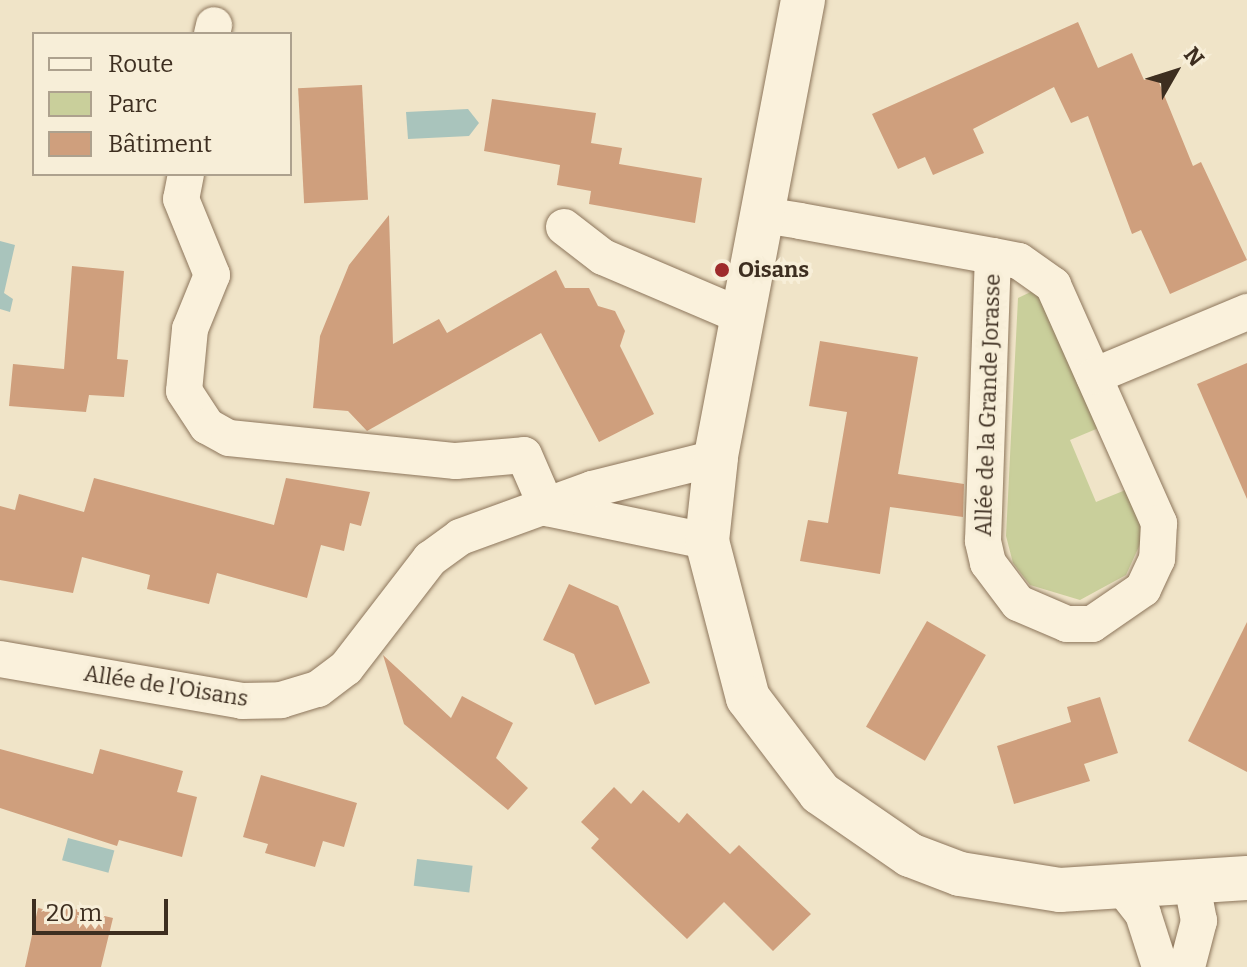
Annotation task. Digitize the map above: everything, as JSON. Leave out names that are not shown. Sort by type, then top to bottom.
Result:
[{"type":"street","points":[[797,4],[763,215],[716,458],[707,541],[748,698],[820,793],[910,855],[960,874],[1060,890],[1191,879],[1247,878]]},
{"type":"street","points":[[186,176],[181,199],[212,275],[190,329],[184,391],[207,426],[229,438],[456,461],[524,455],[547,508],[707,541]]},
{"type":"street","name":"Allée de la Grande Jorasse","points":[[763,215],[993,256],[1040,270],[1053,285],[1094,376],[1160,542],[1151,575],[1129,603],[1092,624],[1067,624],[1018,603],[988,563],[983,541],[993,256]]},
{"type":"street","points":[[564,227],[603,257],[744,317]]},
{"type":"street","points":[[1094,376],[1247,312]]},
{"type":"street","name":"Allée de l'Oisans","points":[[0,659],[242,701],[281,700],[318,689],[346,668],[430,559],[460,537],[547,508],[592,489],[716,458]]},
{"type":"street","points":[[1191,879],[1247,863]]},
{"type":"street","points":[[1187,967],[1199,921],[1191,879]]},
{"type":"street","points":[[1122,887],[1143,914],[1160,967]]},
{"type":"green space","points":[[1039,288],[1101,427],[1070,440],[1096,502],[1128,489],[1140,517],[1141,542],[1126,575],[1080,600],[1030,585],[1013,563],[1006,536],[1018,298]]},
{"type":"water","points":[[468,109],[479,123],[469,136],[408,139],[406,112]]},
{"type":"water","points":[[0,241],[15,245],[4,293],[13,299],[10,312],[0,309]]},
{"type":"water","points":[[68,838],[114,850],[108,873],[62,860]]},
{"type":"water","points":[[417,859],[473,866],[469,893],[414,886]]},
{"type":"building","points":[[1078,22],[1098,68],[1132,53],[1144,80],[1156,75],[1193,166],[1201,162],[1247,260],[1170,294],[1141,230],[1132,234],[1088,116],[1071,123],[1054,87],[973,129],[984,153],[933,175],[925,157],[898,169],[872,114]]},
{"type":"building","points":[[362,85],[368,200],[304,203],[298,88]]},
{"type":"building","points":[[492,99],[596,113],[591,143],[622,148],[619,164],[702,178],[695,223],[589,204],[591,191],[557,185],[560,165],[484,151]]},
{"type":"building","points":[[389,215],[393,344],[439,319],[447,333],[556,270],[565,288],[589,288],[598,306],[615,311],[625,331],[620,346],[654,414],[599,442],[541,333],[367,431],[348,411],[313,408],[320,336],[349,265]]},
{"type":"building","points":[[72,266],[124,271],[117,359],[128,360],[124,397],[89,395],[86,412],[9,406],[13,364],[64,369]]},
{"type":"building","points":[[820,341],[918,357],[898,474],[964,484],[963,517],[890,507],[880,574],[800,561],[808,520],[828,523],[847,412],[809,406]]},
{"type":"building","points":[[1247,363],[1247,499],[1197,384]]},
{"type":"building","points":[[94,478],[274,525],[286,478],[370,492],[361,526],[350,523],[344,551],[321,545],[307,598],[217,573],[209,604],[147,589],[150,575],[82,557],[73,593],[0,580],[0,506],[15,510],[19,494],[84,512]]},
{"type":"building","points":[[569,584],[618,606],[650,683],[595,705],[574,654],[543,640]]},
{"type":"building","points":[[927,621],[986,655],[925,761],[866,727]]},
{"type":"building","points":[[1247,622],[1247,772],[1188,741]]},
{"type":"building","points":[[383,655],[451,718],[462,696],[513,723],[496,758],[528,788],[508,810],[404,724]]},
{"type":"building","points":[[1100,697],[1118,753],[1084,764],[1090,781],[1014,804],[997,746],[1071,722],[1067,707]]},
{"type":"building","points":[[0,749],[93,774],[100,749],[183,771],[177,792],[197,797],[182,857],[119,840],[117,846],[0,808]]},
{"type":"building","points":[[261,775],[357,803],[344,847],[323,841],[315,867],[265,853],[268,844],[243,837]]},
{"type":"building","points":[[614,787],[631,804],[643,790],[679,823],[687,813],[730,854],[739,845],[811,914],[773,951],[724,902],[687,939],[591,848],[599,839],[581,822]]},
{"type":"building","points":[[62,906],[113,918],[101,967],[25,967],[38,908],[61,913]]},
{"type":"place","name":"Oisans","points":[[722,270]]}]
